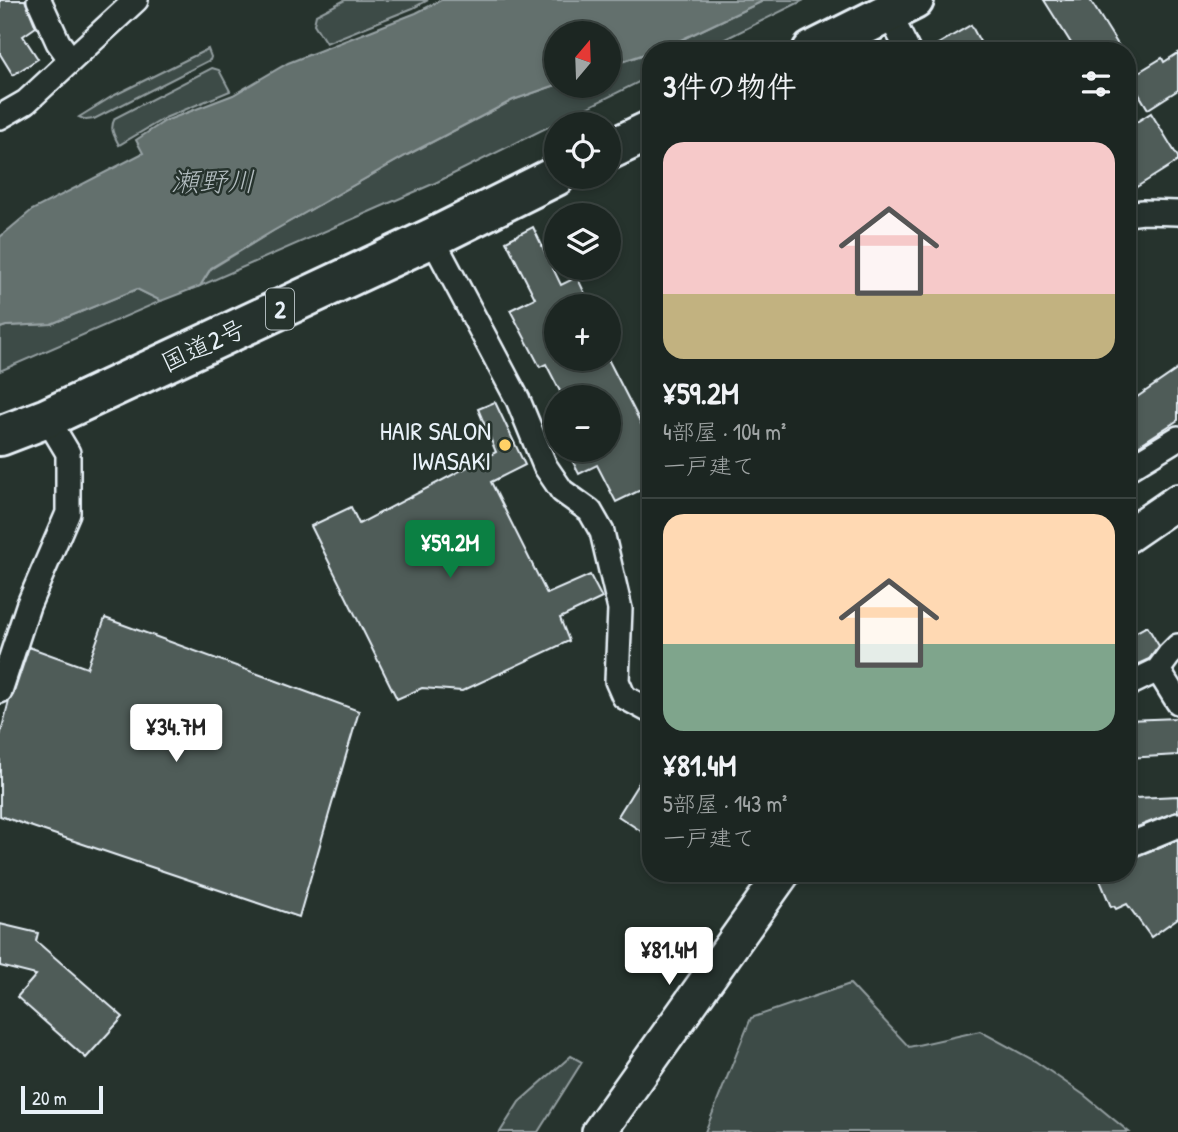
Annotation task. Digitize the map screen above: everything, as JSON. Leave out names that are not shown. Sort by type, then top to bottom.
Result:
[{"type":"highway","points":[[830,42],[901,6]]},
{"type":"highway","points":[[621,144],[642,134]]},
{"type":"highway","name":"国道2号","points":[[0,436],[47,418],[432,238],[544,182]]},
{"type":"street","points":[[39,0],[58,41],[71,60]]},
{"type":"street","points":[[0,117],[26,102],[136,0]]},
{"type":"street","points":[[901,6],[907,42]]},
{"type":"street","points":[[1136,213],[1178,213]]},
{"type":"street","points":[[432,238],[518,400],[545,466],[562,491],[590,511],[602,532],[620,609],[617,681],[624,697],[642,706]]},
{"type":"street","points":[[0,691],[28,606],[68,513],[68,453],[47,418]]},
{"type":"street","points":[[1136,464],[1178,438]]},
{"type":"street","points":[[1136,530],[1178,500]]},
{"type":"street","points":[[1136,681],[1158,670],[1178,646]]},
{"type":"street","points":[[1158,670],[1178,702]]},
{"type":"street","points":[[1136,842],[1178,825]]},
{"type":"street","points":[[599,1132],[777,882]]},
{"type":"shaded area","points":[[345,0],[428,0],[326,43],[314,24],[316,15]]},
{"type":"shaded area","points":[[765,0],[804,0],[719,42],[676,42]]},
{"type":"shaded area","points":[[208,49],[210,60],[94,119],[79,117],[113,96]]},
{"type":"shaded area","points":[[642,55],[642,80],[621,91],[621,62]]},
{"type":"shaded area","points":[[212,68],[219,70],[230,91],[165,118],[119,145],[112,129],[115,118]]},
{"type":"shaded area","points":[[544,89],[544,98],[607,98],[578,112],[544,112],[544,129],[435,183],[200,286],[211,269],[273,231],[407,155],[513,100]]},
{"type":"shaded area","points":[[137,289],[161,301],[0,371],[0,328],[51,324]]},
{"type":"shaded area","points":[[850,984],[909,1047],[980,1031],[1035,1061],[1084,1095],[1129,1132],[705,1132],[751,1018]]},
{"type":"shaded area","points":[[571,1056],[582,1062],[538,1132],[500,1132],[519,1102]]},
{"type":"water","name":"瀬野川","points":[[441,0],[765,0],[676,42],[642,42],[642,55],[621,62],[621,21],[544,21],[544,89],[513,100],[407,155],[273,231],[211,268],[200,286],[161,301],[137,289],[51,324],[0,328],[0,237],[32,210],[143,153],[136,140],[165,121],[233,95],[288,63],[416,13]]},
{"type":"building","points":[[0,0],[25,0],[36,27],[23,36],[38,59],[13,75],[0,54]]},
{"type":"building","points":[[1044,0],[1090,0],[1116,42],[1070,42]]},
{"type":"building","points":[[971,25],[980,42],[942,42]]},
{"type":"building","points":[[1178,53],[1178,90],[1148,109],[1136,89],[1136,74],[1162,58],[1164,62]]},
{"type":"building","points":[[1151,113],[1178,161],[1136,187],[1136,122]]},
{"type":"building","points":[[533,227],[544,250],[544,280],[559,280],[561,285],[578,280],[585,294],[544,294],[544,365],[540,367],[510,310],[535,298],[506,241]]},
{"type":"building","points":[[1178,369],[1178,420],[1136,447],[1136,398]]},
{"type":"building","points":[[550,371],[614,371],[642,425],[642,489],[616,502],[597,465],[579,474],[573,462],[621,462],[621,385],[557,385]]},
{"type":"building","points":[[495,402],[525,465],[491,482],[547,594],[590,575],[602,598],[560,618],[569,641],[462,691],[422,688],[397,699],[311,526],[351,507],[359,524],[496,452],[478,409]]},
{"type":"building","points":[[105,618],[359,711],[299,917],[0,816],[0,736],[9,701],[29,647],[87,668]]},
{"type":"building","points":[[1147,626],[1159,646],[1149,659],[1136,665],[1136,632]]},
{"type":"building","points":[[1178,718],[1178,755],[1136,757],[1136,720]]},
{"type":"building","points":[[642,777],[642,832],[618,816]]},
{"type":"building","points":[[1178,796],[1178,811],[1136,827],[1136,798]]},
{"type":"building","points":[[1178,840],[1178,918],[1151,937],[1127,904],[1116,909],[1111,907],[1101,882],[1136,882],[1136,856]]},
{"type":"building","points":[[0,924],[38,933],[36,941],[123,1017],[86,1058],[17,997],[36,975],[0,966]]},
{"type":"place","name":"HAIR SALON IWASAKI","points":[[505,445]]}]
